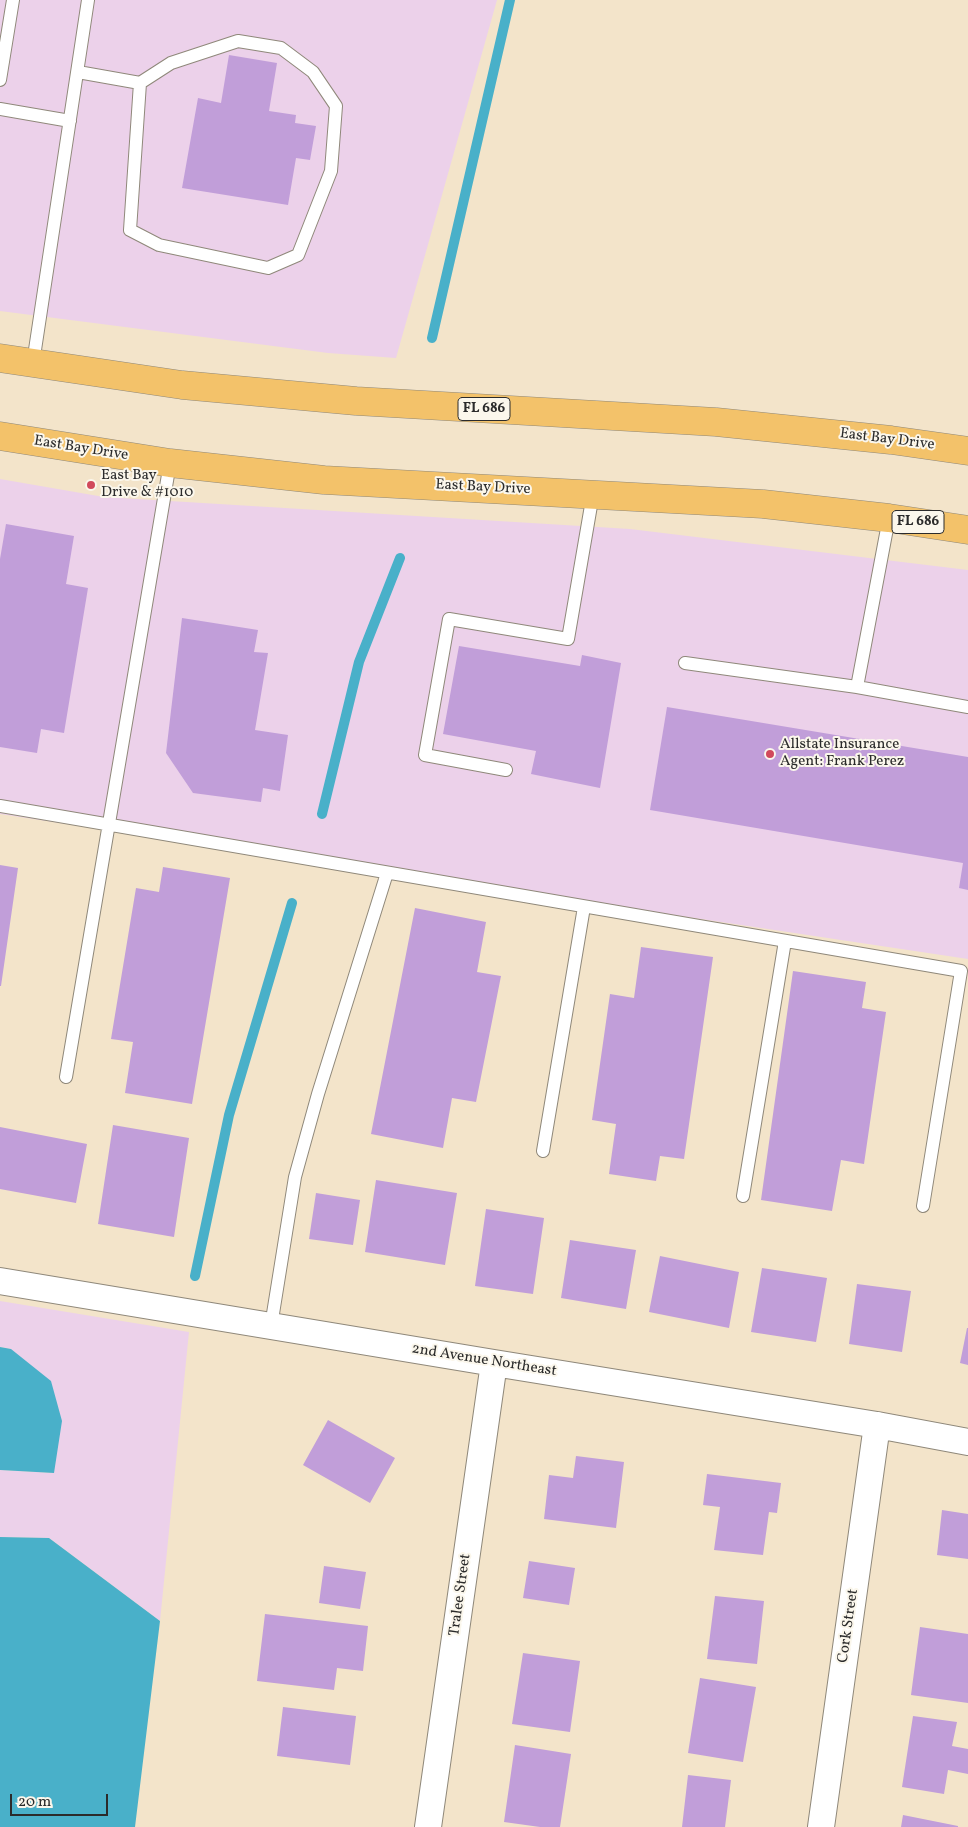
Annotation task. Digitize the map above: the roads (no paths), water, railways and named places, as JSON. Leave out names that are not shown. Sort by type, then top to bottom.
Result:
[{"type":"main road","name":"East Bay Drive","points":[[0,358],[182,385],[356,401],[716,422],[891,440],[968,451]]},
{"type":"main road","name":"East Bay Drive","points":[[0,436],[170,463],[324,480],[763,504],[888,518],[968,530]]},
{"type":"street","name":"2nd Avenue Northeast","points":[[0,1281],[878,1425],[968,1442]]},
{"type":"street","name":"Tralee Street","points":[[428,1827],[494,1363]]},
{"type":"street","name":"Cork Street","points":[[820,1827],[878,1425]]},
{"type":"lane","points":[[0,80],[13,0]]},
{"type":"lane","points":[[33,363],[88,0]]},
{"type":"lane","points":[[78,72],[140,83],[171,64],[238,41],[281,48],[314,72],[336,106],[331,170],[298,255],[268,268],[159,245],[130,230],[140,83]]},
{"type":"lane","points":[[0,109],[70,122]]},
{"type":"lane","points":[[66,1077],[170,463]]},
{"type":"lane","points":[[506,770],[425,755],[449,619],[568,639],[593,494]]},
{"type":"lane","points":[[857,687],[888,518]]},
{"type":"lane","points":[[685,663],[857,687],[968,707]]},
{"type":"lane","points":[[0,806],[961,971],[923,1206]]},
{"type":"lane","points":[[271,1326],[295,1177],[318,1094],[387,873]]},
{"type":"lane","points":[[543,1151],[584,907]]},
{"type":"lane","points":[[743,1196],[786,941]]},
{"type":"water","points":[[0,1347],[11,1349],[51,1381],[62,1421],[54,1473],[0,1470]]},
{"type":"water","points":[[0,1537],[49,1538],[160,1621],[135,1827],[0,1827]]},
{"type":"waterway","points":[[432,338],[510,0]]},
{"type":"waterway","points":[[322,814],[359,662],[400,558]]},
{"type":"waterway","points":[[195,1276],[229,1115],[292,903]]},
{"type":"place","name":"East Bay Drive & #1010","points":[[91,485]]},
{"type":"place","name":"Allstate Insurance Agent: Frank Perez","points":[[770,754]]}]
